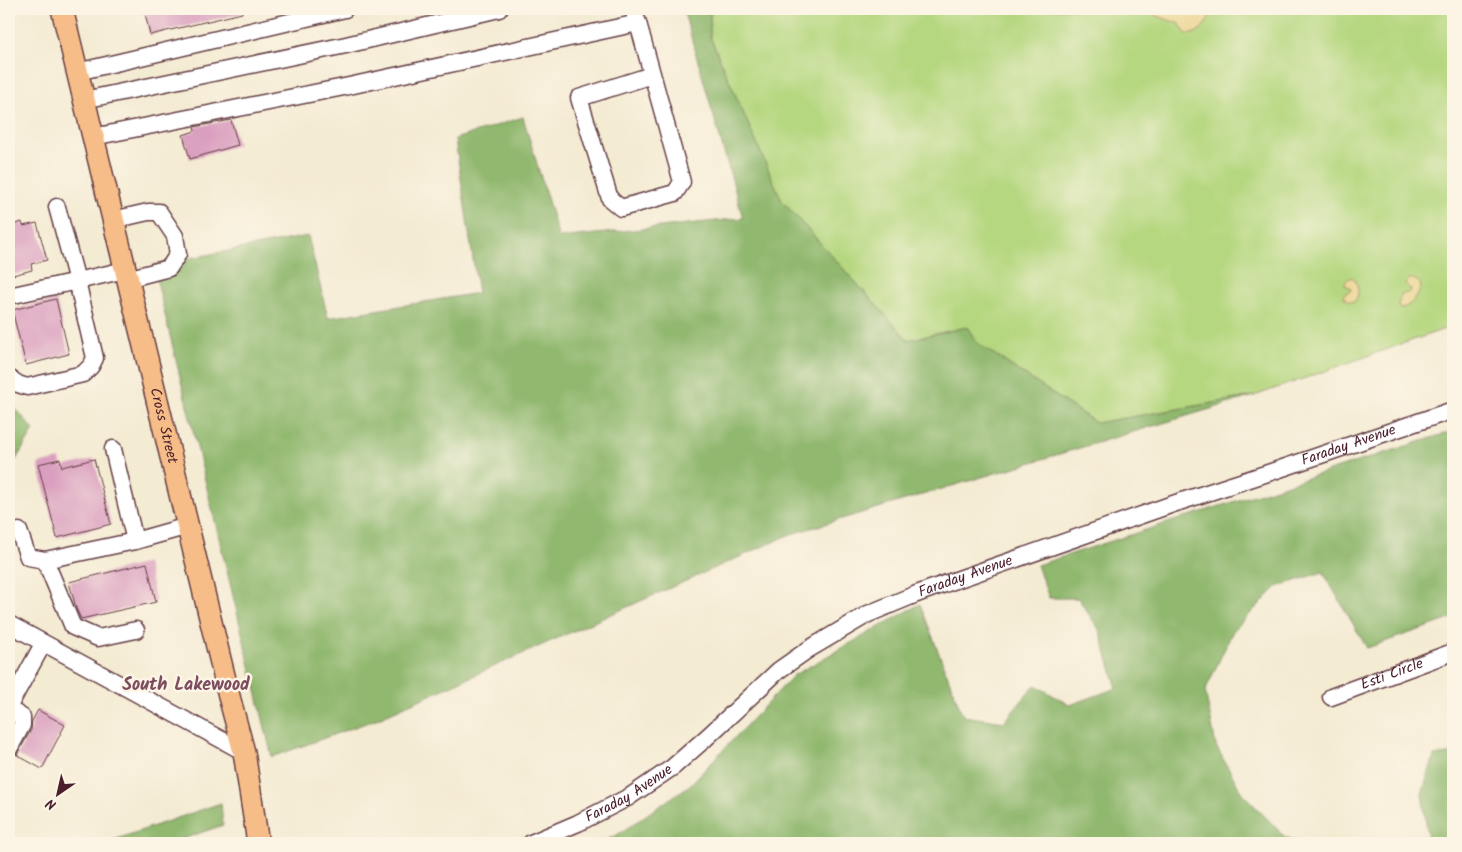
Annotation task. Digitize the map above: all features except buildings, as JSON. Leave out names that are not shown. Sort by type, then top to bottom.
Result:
[{"type":"main road","name":"Cross Street","points":[[62,9],[244,752],[258,843]]},
{"type":"street","points":[[77,72],[345,9]]},
{"type":"street","points":[[84,100],[346,45],[499,9]]},
{"type":"street","points":[[93,137],[349,86],[635,16],[652,75],[682,182],[675,193],[621,208],[610,199],[579,98],[652,75]]},
{"type":"street","points":[[9,378],[27,387],[83,374],[92,366],[95,358],[57,207]]},
{"type":"street","points":[[9,296],[77,281],[170,268],[178,254],[175,236],[159,212],[148,212],[113,220]]},
{"type":"street","name":"Faraday Avenue","points":[[531,843],[578,823],[630,797],[673,767],[693,750],[779,670],[809,649],[868,614],[936,587],[1173,504],[1453,410]]},
{"type":"street","points":[[113,449],[135,541]]},
{"type":"street","points":[[19,531],[28,557],[44,560],[135,541],[188,526]]},
{"type":"street","points":[[44,560],[73,627],[98,638],[136,630]]},
{"type":"street","points":[[9,624],[244,752]]},
{"type":"street","points":[[9,749],[22,725],[22,717],[9,707],[44,644]]},
{"type":"street","name":"Esti Circle","points":[[1331,697],[1453,652]]},
{"type":"green space","points":[[683,9],[710,9],[710,37],[782,201],[908,340],[967,327],[977,343],[1096,423],[1254,396],[791,534],[374,720],[272,757],[153,265],[308,236],[328,318],[478,293],[455,139],[523,117],[559,238],[743,218]]},
{"type":"green space","points":[[710,9],[1453,9],[1453,326],[1254,396],[1096,423],[977,343],[967,327],[908,340],[782,201],[710,37]]},
{"type":"green space","points":[[9,402],[34,430],[9,471]]},
{"type":"green space","points":[[1453,431],[1453,618],[1367,648],[1323,572],[1277,587],[1233,631],[1205,691],[1216,746],[1242,793],[1285,837],[1304,843],[600,843],[617,835],[690,785],[794,675],[920,604],[963,716],[1004,722],[1035,685],[1070,705],[1117,688],[1100,631],[1078,598],[1049,598],[1037,565]]},
{"type":"green space","points":[[1453,753],[1453,843],[1406,843],[1428,836],[1422,794],[1434,756]]},
{"type":"green space","points":[[221,803],[223,825],[171,843],[105,843]]},
{"type":"sand","points":[[1144,9],[1161,9],[1174,13],[1182,13],[1185,9],[1211,9],[1212,11],[1202,28],[1190,34],[1185,33],[1180,24]]},
{"type":"sand","points":[[1352,277],[1358,289],[1354,302],[1348,301],[1343,296],[1351,290],[1350,287],[1345,285],[1346,281]]},
{"type":"sand","points":[[1409,279],[1418,281],[1421,286],[1420,290],[1411,303],[1400,309],[1398,305],[1401,295],[1411,290],[1405,284]]},
{"type":"district","name":"South Lakewood","points":[[186,685]]}]
